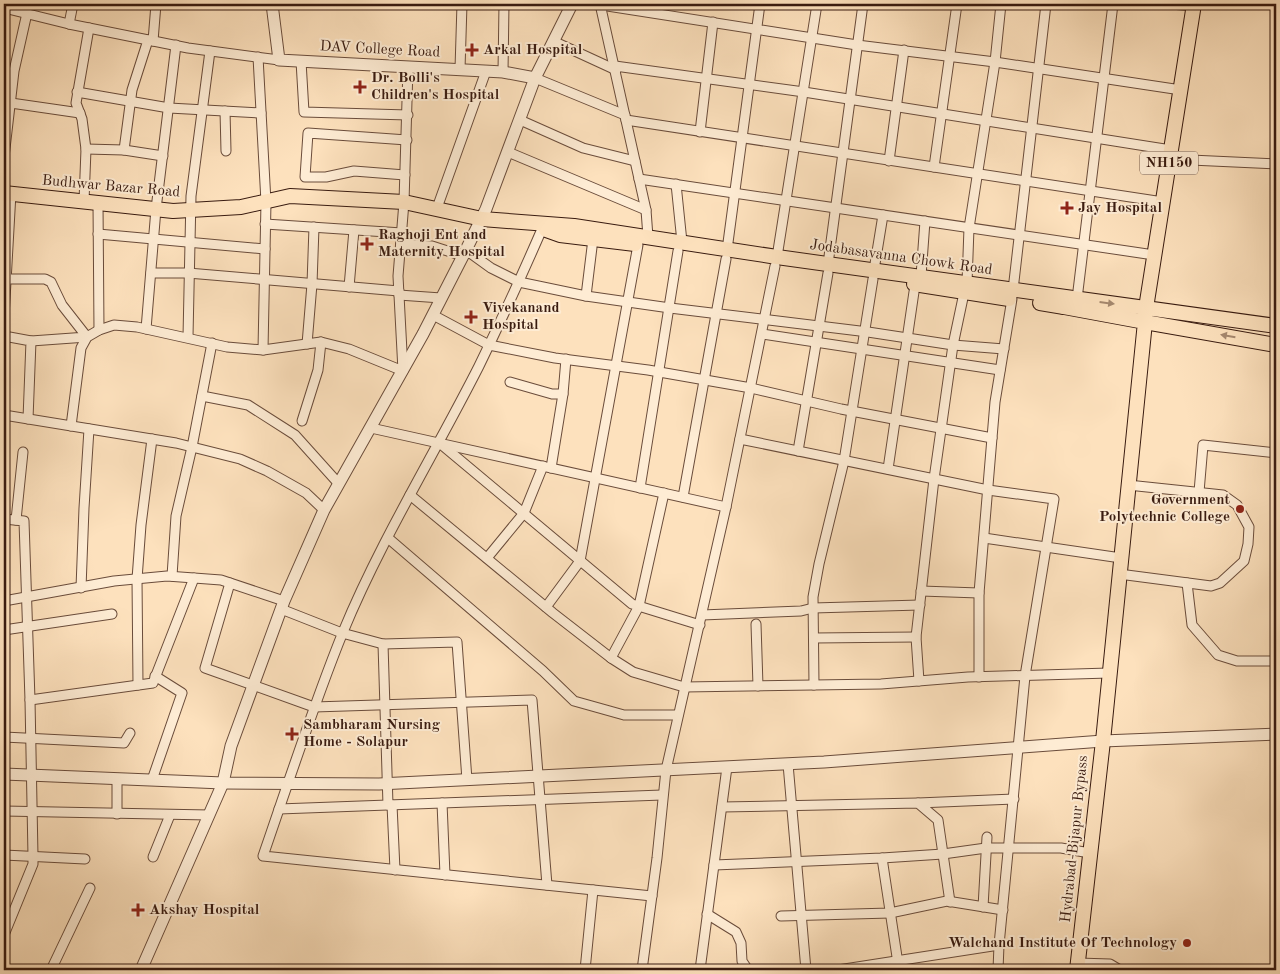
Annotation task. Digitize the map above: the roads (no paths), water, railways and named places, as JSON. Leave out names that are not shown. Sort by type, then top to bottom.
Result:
[{"type":"main road","name":"NH150","points":[[1145,315],[1194,5]]},
{"type":"main road","name":"Budhwar Bazar Road","points":[[7,193],[173,211],[241,207],[290,196],[404,202],[482,219]]},
{"type":"main road","name":"Jodabasavanna Chowk Road","points":[[482,219],[574,226],[643,241],[776,262],[918,280],[1012,295],[1064,307],[1276,326]]},
{"type":"main road","name":"Jodabasavanna Chowk Road","points":[[522,223],[560,235],[593,239],[643,241]]},
{"type":"main road","name":"Jodabasavanna Chowk Road","points":[[1012,295],[1077,299],[1145,315]]},
{"type":"main road","points":[[1145,315],[1276,345]]},
{"type":"main road","name":"Hydrabad-Bijapur Bypass","points":[[1077,966],[1103,741],[1145,315]]},
{"type":"street","points":[[68,24],[73,4]]},
{"type":"street","points":[[124,150],[132,90],[150,40],[156,4]]},
{"type":"street","points":[[4,8],[68,24],[176,45],[279,60],[272,4]]},
{"type":"street","points":[[460,69],[462,4]]},
{"type":"street","points":[[503,72],[504,4]]},
{"type":"street","points":[[141,970],[223,783],[231,746],[253,685],[283,605],[324,510],[403,371],[482,219],[535,78],[572,4]]},
{"type":"street","points":[[546,607],[580,560],[594,477],[617,366],[627,302],[643,241],[646,210],[601,4],[642,7],[712,22],[857,45],[995,62],[1181,90]]},
{"type":"street","points":[[683,497],[726,254],[760,4]]},
{"type":"street","points":[[642,970],[657,858],[666,770],[726,507],[765,320],[787,201],[817,4]]},
{"type":"street","points":[[798,452],[808,401],[828,268],[863,4]]},
{"type":"street","points":[[934,167],[957,4]]},
{"type":"street","points":[[919,681],[916,638],[934,479],[953,345],[966,288],[969,228],[995,62],[1001,4]]},
{"type":"street","points":[[980,677],[979,593],[992,438],[1012,295],[1046,4]]},
{"type":"street","points":[[1077,299],[1114,4]]},
{"type":"street","points":[[1171,4],[1194,5]]},
{"type":"street","points":[[4,157],[7,103],[27,13]]},
{"type":"street","points":[[700,132],[712,22]]},
{"type":"street","points":[[89,28],[76,103],[80,113],[86,149],[91,202],[98,234],[99,330]]},
{"type":"street","points":[[553,41],[615,68],[749,84],[849,99],[1097,138],[1170,155],[1276,164]]},
{"type":"street","points":[[146,329],[156,209],[176,45]]},
{"type":"street","points":[[889,161],[904,50]]},
{"type":"street","points":[[188,337],[191,196],[210,51]]},
{"type":"street","points":[[258,57],[266,202],[263,350]]},
{"type":"street","name":"DAV College Road","points":[[279,60],[503,72],[535,78]]},
{"type":"street","points":[[301,61],[304,112],[408,115]]},
{"type":"street","points":[[403,371],[398,276],[406,175],[408,67]]},
{"type":"street","points":[[437,208],[486,71]]},
{"type":"street","points":[[535,78],[626,117],[700,132],[1163,202]]},
{"type":"street","points":[[77,92],[169,108],[261,113]]},
{"type":"street","points":[[7,103],[80,113]]},
{"type":"street","points":[[225,111],[226,151]]},
{"type":"street","points":[[520,120],[584,148],[635,161]]},
{"type":"street","points":[[406,175],[354,171],[326,177],[305,177],[308,133],[407,140]]},
{"type":"street","points":[[86,149],[124,150],[163,156]]},
{"type":"street","points":[[508,152],[646,210]]},
{"type":"street","points":[[639,179],[1154,254]]},
{"type":"street","points":[[640,488],[680,247],[676,184]]},
{"type":"street","points":[[4,316],[7,193]]},
{"type":"street","points":[[814,685],[813,597],[844,461],[883,215]]},
{"type":"street","points":[[888,469],[904,356],[918,280],[925,221]]},
{"type":"street","points":[[265,224],[402,233]]},
{"type":"street","points":[[307,344],[314,227]]},
{"type":"street","points":[[542,229],[489,344],[439,443],[410,494],[342,633],[263,856],[652,896]]},
{"type":"street","points":[[349,287],[354,230]]},
{"type":"street","points":[[98,234],[265,249]]},
{"type":"street","points":[[586,296],[593,239]]},
{"type":"street","points":[[401,244],[432,246],[465,253],[519,282],[586,296],[716,314],[866,331],[953,345],[1004,349]]},
{"type":"street","points":[[151,273],[188,274],[349,287],[441,298]]},
{"type":"street","points":[[5,274],[45,279],[51,282],[62,305],[87,337]]},
{"type":"street","points":[[433,315],[489,344],[566,359],[659,372],[751,388],[895,420],[992,438]]},
{"type":"street","points":[[4,336],[31,340],[87,337],[99,330],[114,325],[188,337],[227,347],[263,350],[321,342],[349,349],[403,371]]},
{"type":"street","points":[[762,334],[1000,370]]},
{"type":"street","points":[[71,426],[81,348],[87,337]]},
{"type":"street","points":[[28,419],[31,340]]},
{"type":"street","points":[[302,421],[318,370],[321,342]]},
{"type":"street","points":[[172,576],[176,516],[192,447],[212,343]]},
{"type":"street","points":[[487,558],[524,513],[547,467],[563,394],[566,359]]},
{"type":"street","points":[[510,382],[552,394],[563,394]]},
{"type":"street","points":[[202,396],[248,405],[295,435],[339,484]]},
{"type":"street","points":[[4,415],[152,439],[240,459],[267,471],[306,493],[324,510]]},
{"type":"street","points":[[371,428],[726,507]]},
{"type":"street","points":[[81,588],[89,429]]},
{"type":"street","points":[[740,438],[798,452],[988,490],[1054,499],[1025,676],[998,970]]},
{"type":"street","points":[[138,684],[137,579],[141,525],[152,439]]},
{"type":"street","points":[[439,443],[632,604],[700,625]]},
{"type":"street","points":[[1199,492],[1203,445],[1276,453]]},
{"type":"street","points":[[16,520],[23,452]]},
{"type":"street","points":[[1119,574],[1211,586],[1220,583],[1244,561],[1248,544],[1249,527],[1237,505],[1223,495],[1128,485]]},
{"type":"street","points":[[611,658],[639,606],[664,493]]},
{"type":"street","points":[[410,494],[546,607],[611,658],[633,672],[684,687],[814,685],[980,677],[1109,674]]},
{"type":"street","points":[[4,519],[24,521],[28,597],[33,856],[33,864],[4,935]]},
{"type":"street","points":[[388,538],[543,672],[574,702],[624,715],[678,715]]},
{"type":"street","points":[[984,538],[1121,558]]},
{"type":"street","points":[[4,601],[137,579],[172,576],[221,580],[283,605],[342,633],[383,644],[458,642],[467,780]]},
{"type":"street","points":[[30,700],[153,682],[194,578]]},
{"type":"street","points":[[230,583],[205,668],[314,708],[532,700],[547,885]]},
{"type":"street","points":[[1188,583],[1192,625],[1218,655],[1237,661],[1276,661]]},
{"type":"street","points":[[921,591],[979,593]]},
{"type":"street","points":[[702,615],[801,611],[813,608],[920,605]]},
{"type":"street","points":[[4,630],[112,614]]},
{"type":"street","points":[[756,624],[758,686]]},
{"type":"street","points":[[814,638],[916,638]]},
{"type":"street","points":[[383,644],[387,784],[395,870]]},
{"type":"street","points":[[152,780],[182,693],[156,676]]},
{"type":"street","points":[[4,737],[124,743],[130,733]]},
{"type":"street","points":[[4,774],[223,783],[387,784],[788,764],[1103,741],[1276,734]]},
{"type":"street","points":[[788,764],[806,970]]},
{"type":"street","points":[[700,970],[727,767]]},
{"type":"street","points":[[118,779],[118,814]]},
{"type":"street","points":[[279,808],[662,796]]},
{"type":"street","points":[[722,807],[1014,799]]},
{"type":"street","points":[[442,803],[445,875]]},
{"type":"street","points":[[918,803],[938,820],[950,902]]},
{"type":"street","points":[[4,811],[209,815]]},
{"type":"street","points":[[153,857],[170,814]]},
{"type":"street","points":[[983,907],[987,837]]},
{"type":"street","points":[[714,865],[882,858],[943,854],[987,848],[1061,848],[1090,853]]},
{"type":"street","points":[[4,855],[85,859]]},
{"type":"street","points":[[882,858],[898,966]]},
{"type":"street","points":[[51,970],[90,888]]},
{"type":"street","points":[[585,970],[593,890]]},
{"type":"street","points":[[782,916],[890,913],[950,902],[1003,910]]},
{"type":"street","points":[[708,914],[736,932],[741,943],[742,960],[748,970]]},
{"type":"street","points":[[838,970],[898,966],[999,945]]},
{"type":"street","points":[[1077,966],[1110,964],[1120,970]]},
{"type":"place","name":"Arkal Hospital","points":[[472,50]]},
{"type":"place","name":"Dr. Bolli's Children's Hospital","points":[[360,87]]},
{"type":"place","name":"Jay Hospital","points":[[1067,208]]},
{"type":"place","name":"Raghoji Ent and Maternity Hospital","points":[[367,244]]},
{"type":"place","name":"Vivekanand Hospital","points":[[471,317]]},
{"type":"place","name":"Government Polytechnic College","points":[[1240,509]]},
{"type":"place","name":"Sambharam Nursing Home - Solapur","points":[[292,734]]},
{"type":"place","name":"Akshay Hospital","points":[[138,910]]},
{"type":"place","name":"Walchand Institute Of Technology","points":[[1187,943]]}]
